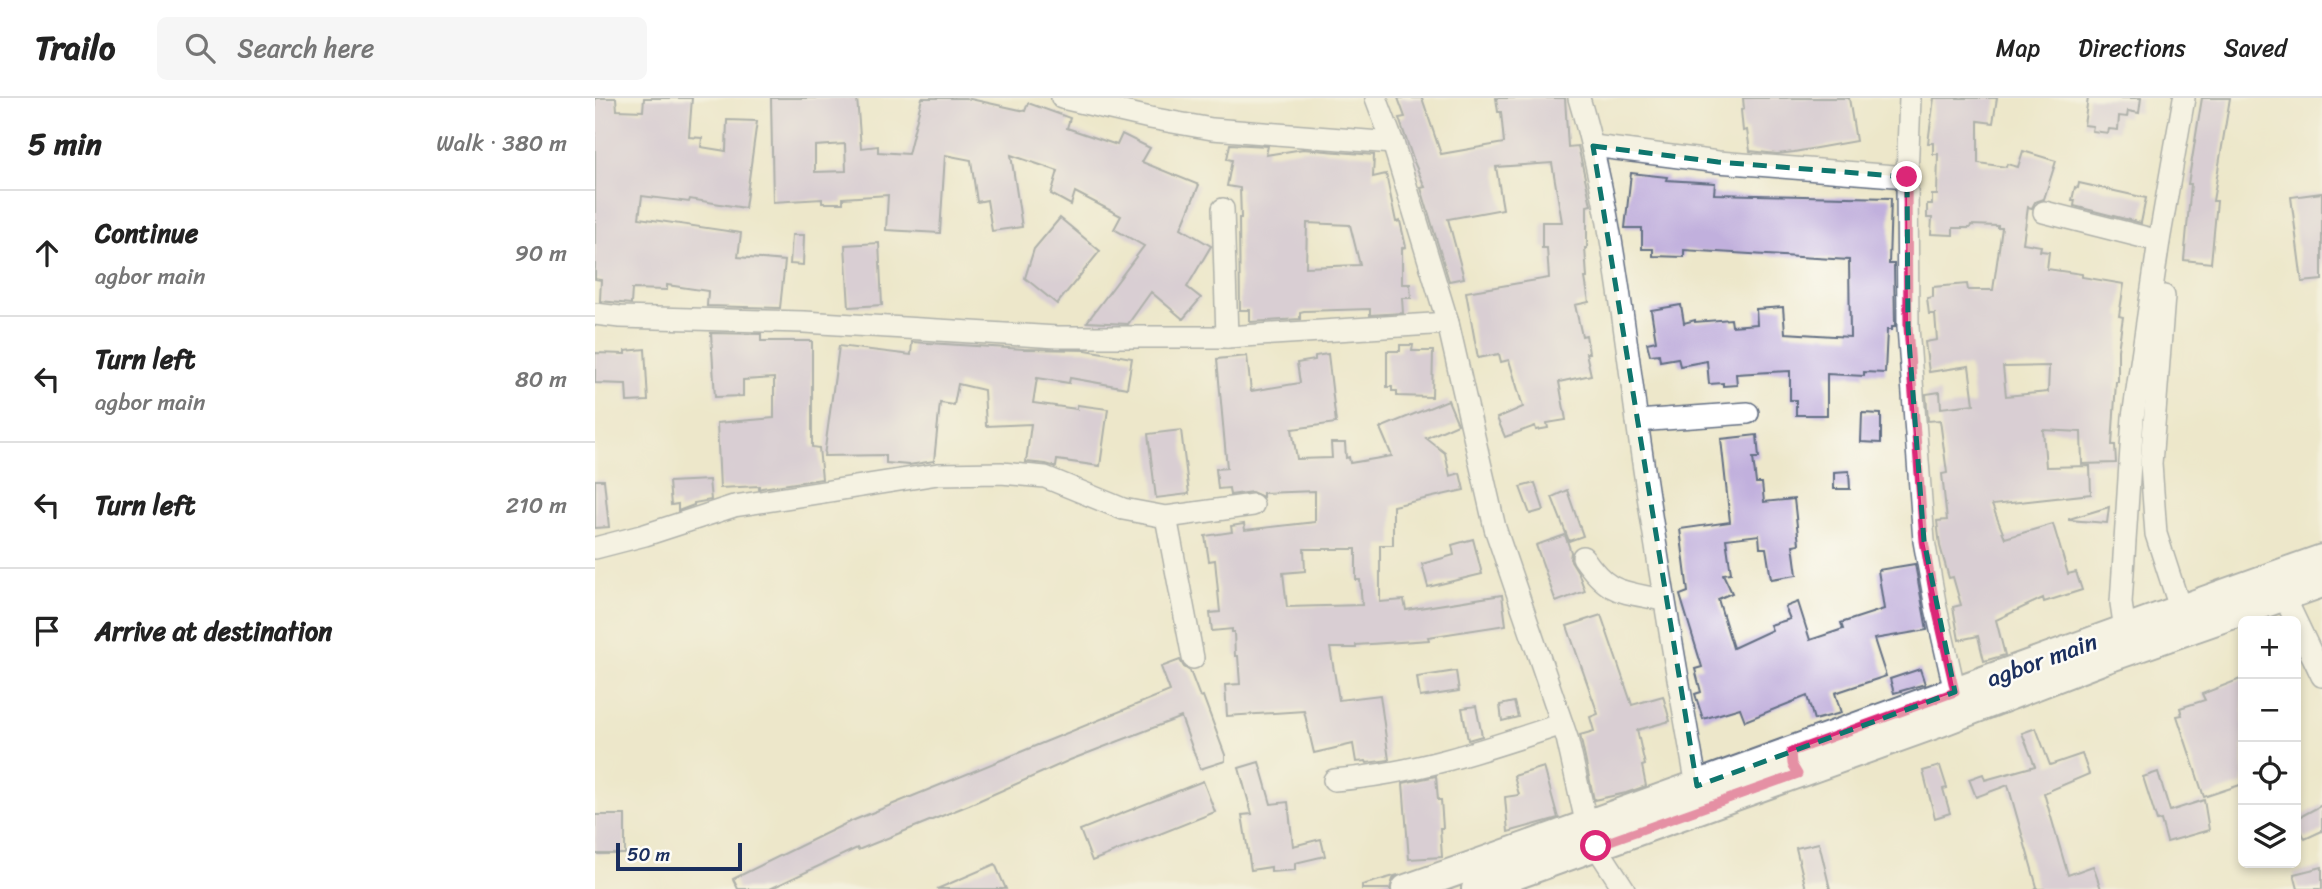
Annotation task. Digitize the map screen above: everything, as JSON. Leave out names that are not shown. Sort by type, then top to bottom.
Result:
[{"type":"main road","name":"agbor main","points":[[1476,889],[1697,786],[1794,763],[1955,692],[2180,608],[2322,559]]},
{"type":"main road","name":"agbor main","points":[[1406,889],[1591,836],[1794,763],[2322,583]]},
{"type":"street","points":[[1062,98],[1213,129],[1393,143]]},
{"type":"street","points":[[1377,98],[1448,323],[1495,528],[1562,724],[1591,836],[1624,889]]},
{"type":"street","points":[[1579,98],[1593,146],[1614,257],[1663,600],[1697,786]]},
{"type":"street","points":[[1910,98],[1907,177],[1908,327],[1924,541],[1955,692]]},
{"type":"street","points":[[2125,629],[2121,603],[2133,417],[2184,98]]},
{"type":"street","points":[[1593,146],[1718,162],[1907,177]]},
{"type":"street","points":[[1223,209],[1227,337]]},
{"type":"street","points":[[2044,212],[2159,242]]},
{"type":"street","points":[[2164,290],[2151,464],[2156,534],[2180,608]]},
{"type":"street","points":[[595,314],[804,322],[1057,337],[1227,337],[1448,323]]},
{"type":"street","points":[[1637,421],[1748,414]]},
{"type":"street","points":[[595,548],[734,506],[938,474],[1001,473],[1045,477],[1123,509],[1166,517],[1253,505]]},
{"type":"street","points":[[1166,517],[1193,658]]},
{"type":"street","points":[[1583,558],[1595,575],[1611,589],[1663,600]]},
{"type":"street","points":[[2284,596],[2322,676]]},
{"type":"street","points":[[1334,780],[1367,777],[1449,761],[1562,724]]},
{"type":"highlighted area","points":[[1593,146],[1718,162],[1907,177],[1908,327],[1924,541],[1955,692],[1697,786]]},
{"type":"building","points":[[595,98],[616,98],[617,110],[643,111],[644,98],[692,98],[689,137],[702,138],[701,147],[726,151],[727,120],[757,121],[745,208],[690,199],[689,202],[642,196],[639,218],[741,233],[738,257],[785,261],[780,308],[707,306],[708,291],[667,285],[667,290],[632,289],[631,304],[600,301],[601,280],[595,279]]},
{"type":"building","points":[[771,98],[857,98],[861,148],[878,146],[878,152],[908,154],[922,98],[966,98],[1025,111],[1028,103],[1070,118],[1067,128],[1117,145],[1122,134],[1150,148],[1142,162],[1199,185],[1181,228],[1211,246],[1187,287],[1201,298],[1183,319],[1151,292],[1128,324],[1087,322],[1144,246],[1114,229],[1121,216],[1075,192],[1071,205],[1051,194],[1058,171],[1011,155],[1022,227],[992,231],[987,200],[977,202],[971,160],[945,155],[940,233],[886,230],[888,195],[843,198],[843,203],[822,203],[822,199],[773,202]],"holes":[[[845,144],[846,171],[815,172],[815,146]]]},
{"type":"building","points":[[1398,98],[1422,98],[1441,154],[1504,143],[1501,112],[1498,112],[1496,98],[1565,98],[1568,147],[1578,146],[1591,205],[1587,206],[1585,248],[1585,278],[1589,302],[1575,305],[1582,336],[1586,335],[1589,353],[1586,353],[1591,375],[1559,382],[1566,420],[1547,423],[1548,428],[1536,430],[1535,426],[1505,437],[1497,418],[1523,407],[1509,360],[1501,362],[1499,354],[1478,358],[1466,292],[1549,278],[1547,248],[1542,248],[1542,222],[1562,222],[1552,163],[1496,167],[1503,209],[1448,219],[1464,278],[1449,281],[1421,188],[1425,187],[1399,118],[1405,117]]},
{"type":"building","points":[[1743,98],[1849,98],[1856,141],[1777,154],[1750,151],[1747,130],[1743,131]]},
{"type":"building","points":[[1934,98],[1997,98],[1993,123],[1978,121],[1978,163],[2018,167],[2023,151],[2056,161],[2044,199],[2035,202],[2032,208],[2028,207],[2023,243],[2041,246],[2040,251],[2049,252],[2047,269],[2124,284],[2119,316],[2123,317],[2118,350],[2112,445],[2115,445],[2116,463],[2082,464],[2081,432],[2043,430],[2046,467],[2090,466],[2091,494],[1992,505],[2005,538],[2053,524],[2068,574],[2076,572],[2082,590],[2044,602],[2043,598],[1996,620],[2005,655],[1984,661],[1978,636],[1959,640],[1953,607],[1961,605],[1953,577],[1949,578],[1940,546],[1937,521],[1947,520],[1942,474],[1947,473],[1940,420],[1928,421],[1926,394],[1940,392],[1941,408],[1974,404],[1969,366],[1929,372],[1925,342],[1937,340],[1935,314],[1929,314],[1927,298],[1933,297],[1933,287],[1967,284],[1968,290],[1993,290],[2002,228],[1971,225],[1970,228],[1953,228],[1953,235],[1931,234],[1932,218],[1927,218],[1927,204],[1932,204],[1932,195],[1937,195],[1938,154],[1933,154],[1933,143],[1928,143]],"holes":[[[2049,366],[2048,392],[2006,396],[2003,367]]]},
{"type":"building","points":[[2088,98],[2141,98],[2139,113],[2128,111],[2127,117],[2119,116],[2118,130],[2109,129],[2108,133],[2092,131],[2093,126],[2084,125]]},
{"type":"building","points":[[2202,98],[2230,98],[2213,201],[2217,201],[2211,263],[2184,260],[2191,184],[2188,184]]},
{"type":"building","points":[[1230,144],[1268,146],[1266,155],[1303,149],[1374,155],[1373,177],[1386,174],[1396,222],[1400,221],[1406,247],[1402,248],[1402,284],[1410,284],[1411,298],[1402,298],[1403,313],[1370,315],[1370,309],[1304,311],[1300,312],[1300,319],[1250,322],[1250,310],[1240,310],[1240,188],[1227,186],[1232,160],[1227,159]],"holes":[[[1307,223],[1350,225],[1360,265],[1306,267]]]},
{"type":"building","points":[[1631,173],[1667,177],[1666,180],[1715,183],[1714,194],[1891,198],[1889,264],[1894,264],[1895,327],[1887,330],[1885,373],[1864,372],[1864,376],[1827,374],[1827,415],[1796,415],[1796,400],[1790,400],[1790,371],[1736,374],[1737,385],[1723,386],[1723,383],[1709,384],[1707,361],[1680,366],[1678,358],[1660,361],[1659,354],[1650,355],[1647,343],[1656,341],[1651,310],[1681,305],[1684,323],[1731,319],[1732,326],[1757,324],[1756,309],[1783,307],[1785,333],[1850,337],[1849,260],[1684,250],[1684,257],[1653,256],[1653,249],[1642,249],[1642,228],[1625,228]]},
{"type":"building","points":[[2079,183],[2146,198],[2141,223],[2074,206],[2075,200],[2072,200],[2075,187],[2078,188]]},
{"type":"building","points":[[2322,193],[2322,280],[2302,282],[2291,197]]},
{"type":"building","points":[[1060,218],[1100,251],[1057,304],[1025,278],[1034,249]]},
{"type":"building","points":[[792,235],[804,235],[803,265],[790,264]]},
{"type":"building","points":[[879,243],[882,305],[849,307],[845,245]]},
{"type":"building","points":[[711,333],[761,334],[761,341],[812,341],[812,447],[819,448],[822,479],[759,489],[759,486],[720,488],[717,423],[774,418],[774,378],[743,380],[743,396],[715,397]]},
{"type":"building","points":[[912,342],[1086,350],[1132,358],[1127,388],[1070,378],[1069,383],[1037,378],[1033,403],[1077,409],[1077,405],[1108,409],[1100,466],[1057,460],[1056,467],[1026,462],[1031,424],[986,426],[984,390],[958,384],[954,405],[940,403],[934,461],[909,465],[886,463],[886,455],[824,456],[839,346],[911,355]]},
{"type":"building","points":[[1400,345],[1413,345],[1412,351],[1433,351],[1432,397],[1397,396],[1397,391],[1387,387],[1387,351],[1400,351]]},
{"type":"building","points":[[645,349],[648,401],[627,402],[626,384],[595,383],[595,353],[625,354],[625,351]]},
{"type":"building","points":[[1328,354],[1336,423],[1292,429],[1297,459],[1332,458],[1331,443],[1345,443],[1346,458],[1349,457],[1350,463],[1392,456],[1380,428],[1448,400],[1458,424],[1426,438],[1445,453],[1450,476],[1460,473],[1464,490],[1393,506],[1393,545],[1380,545],[1380,602],[1404,600],[1406,610],[1502,595],[1506,625],[1428,637],[1429,640],[1330,648],[1339,700],[1380,695],[1389,760],[1356,762],[1353,744],[1314,753],[1304,711],[1227,716],[1225,685],[1240,684],[1238,656],[1235,656],[1232,629],[1212,631],[1210,613],[1220,612],[1215,560],[1209,561],[1205,536],[1232,532],[1231,526],[1244,524],[1245,530],[1315,522],[1315,491],[1263,493],[1263,497],[1252,492],[1230,495],[1229,488],[1218,489],[1216,469],[1227,468],[1217,359],[1247,356],[1251,391],[1300,383],[1297,363],[1315,360],[1315,356]],"holes":[[[1304,549],[1356,549],[1356,580],[1360,580],[1362,605],[1287,607],[1283,573],[1305,571]]]},
{"type":"building","points":[[1862,413],[1881,414],[1881,443],[1861,442]]},
{"type":"building","points":[[1181,430],[1189,494],[1156,498],[1148,434]]},
{"type":"building","points":[[1757,435],[1759,458],[1753,458],[1756,483],[1762,483],[1764,502],[1794,499],[1799,544],[1793,545],[1797,575],[1771,579],[1766,548],[1760,548],[1759,535],[1726,539],[1731,573],[1723,574],[1732,593],[1718,599],[1733,648],[1772,630],[1770,625],[1790,619],[1785,607],[1798,602],[1810,640],[1843,629],[1841,623],[1884,609],[1878,570],[1915,564],[1927,630],[1874,639],[1886,676],[1835,693],[1841,713],[1814,720],[1807,696],[1745,721],[1740,708],[1703,719],[1695,694],[1701,692],[1695,669],[1702,667],[1680,595],[1688,592],[1680,529],[1730,522],[1721,439]]},
{"type":"building","points":[[1849,471],[1850,489],[1834,489],[1834,472]]},
{"type":"building","points":[[595,480],[604,480],[609,527],[595,528]]},
{"type":"building","points":[[709,480],[711,500],[694,503],[678,511],[678,504],[671,505],[669,482]]},
{"type":"building","points":[[1535,483],[1544,510],[1530,514],[1520,487]]},
{"type":"building","points":[[1567,490],[1583,536],[1569,541],[1552,497]]},
{"type":"building","points":[[2109,507],[2107,523],[2069,520],[2069,519]]},
{"type":"building","points":[[1565,535],[1571,552],[1570,559],[1585,591],[1556,602],[1536,545]]},
{"type":"building","points":[[1473,539],[1482,574],[1428,587],[1422,564],[1454,555],[1452,545]]},
{"type":"building","points":[[1601,615],[1632,705],[1663,696],[1670,721],[1637,730],[1645,765],[1642,766],[1646,786],[1594,800],[1580,735],[1594,731],[1590,717],[1598,714],[1567,626]]},
{"type":"building","points":[[1180,660],[1190,671],[1200,697],[1203,696],[1225,761],[1200,769],[1181,717],[1070,760],[858,850],[857,848],[770,889],[738,889],[733,879],[847,823],[1170,691],[1161,667]]},
{"type":"building","points":[[1920,669],[1925,684],[1894,693],[1890,679]]},
{"type":"building","points":[[1456,671],[1459,691],[1420,697],[1417,677]]},
{"type":"building","points":[[2238,680],[2238,786],[2204,797],[2177,716],[2182,715],[2180,708],[2205,700],[2202,694]]},
{"type":"building","points":[[1514,702],[1518,717],[1502,721],[1500,705]]},
{"type":"building","points":[[1476,706],[1482,736],[1468,740],[1462,708]]},
{"type":"building","points":[[2036,728],[2050,765],[2082,754],[2089,774],[2044,793],[2068,875],[2093,866],[2101,889],[2035,889],[2037,887],[2008,785],[1976,797],[1969,779],[1983,774],[1985,780],[2035,766],[2022,733]]},
{"type":"building","points":[[1259,762],[1271,804],[1288,802],[1293,846],[1321,839],[1325,856],[1295,863],[1295,870],[1271,872],[1271,867],[1251,870],[1242,815],[1252,814],[1239,768]]},
{"type":"building","points":[[1940,766],[1947,788],[1943,789],[1950,813],[1935,818],[1923,771]]},
{"type":"building","points":[[1544,767],[1558,818],[1508,832],[1505,797],[1519,795],[1514,776]]},
{"type":"building","points":[[2158,772],[2170,811],[2204,800],[2209,830],[2167,842],[2161,820],[2157,821],[2143,777]]},
{"type":"building","points":[[1436,776],[1438,800],[1441,800],[1442,857],[1409,859],[1403,783]]},
{"type":"building","points":[[1203,781],[1215,812],[1092,861],[1080,830]]},
{"type":"building","points":[[2322,805],[2322,831],[2305,839],[2301,830],[2301,816]]},
{"type":"building","points":[[595,815],[625,815],[625,854],[595,854]]},
{"type":"building","points":[[1819,843],[1830,889],[1806,889],[1796,848]]},
{"type":"building","points":[[995,864],[1006,889],[937,889]]},
{"type":"building","points":[[2322,867],[2322,889],[2298,889],[2294,874]]},
{"type":"building","points":[[1398,875],[1393,879],[1390,889],[1362,889],[1362,885]]},
{"type":"route","points":[[1596,846],[1798,774],[1792,764],[1791,752],[1955,692],[1924,541],[1908,327],[1907,177]]}]
